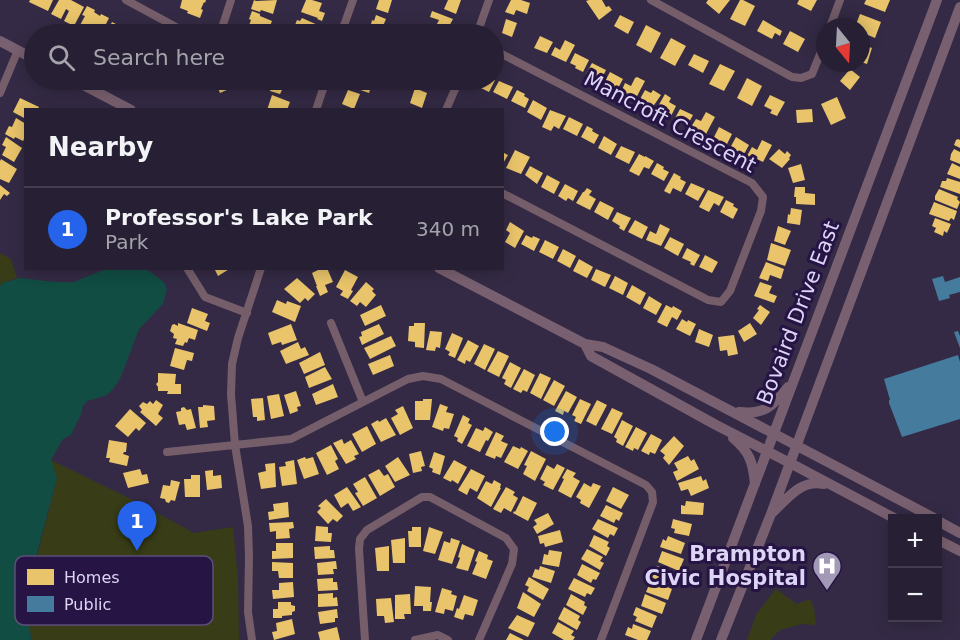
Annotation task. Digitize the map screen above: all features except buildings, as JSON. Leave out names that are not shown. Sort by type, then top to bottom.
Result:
[{"type":"main road","name":"Bovaird Drive East","points":[[696,640],[938,0]]},
{"type":"main road","name":"Bovaird Drive East","points":[[720,640],[771,514],[960,7]]},
{"type":"main road","points":[[0,41],[24,53]]},
{"type":"main road","points":[[93,90],[127,108]]},
{"type":"main road","points":[[443,270],[585,344],[603,347],[651,369],[925,514]]},
{"type":"main road","points":[[585,344],[591,356],[888,516]]},
{"type":"main road","points":[[733,412],[760,412],[770,407],[795,377]]},
{"type":"main road","points":[[716,425],[748,453],[753,467],[755,487]]},
{"type":"main road","points":[[771,514],[800,487],[817,482],[831,486]]},
{"type":"main road","points":[[942,523],[960,533]]},
{"type":"main road","points":[[942,542],[960,551]]},
{"type":"street","points":[[126,0],[170,24]]},
{"type":"street","points":[[223,24],[231,0]]},
{"type":"street","points":[[345,24],[353,0]]},
{"type":"street","points":[[481,24],[489,0]]},
{"type":"street","points":[[651,0],[792,77],[801,78],[812,74],[816,64]]},
{"type":"street","points":[[833,18],[840,0]]},
{"type":"street","points":[[0,93],[18,50]]},
{"type":"street","name":"Mancroft Crescent","points":[[504,55],[752,183],[763,197],[760,211],[730,291],[721,302],[708,300],[504,194]]},
{"type":"street","points":[[317,108],[323,90]]},
{"type":"street","points":[[447,108],[455,90]]},
{"type":"street","points":[[188,270],[205,297],[247,313]]},
{"type":"street","points":[[252,640],[248,612],[248,526],[231,394],[232,364],[238,338],[260,270]]},
{"type":"street","points":[[331,323],[363,402]]},
{"type":"street","points":[[166,452],[291,439],[408,379],[423,376],[441,379],[646,485],[652,492],[653,502],[601,640]]},
{"type":"street","points":[[365,640],[360,539],[367,530],[422,497],[430,497],[506,538],[514,549],[512,564],[479,640]]},
{"type":"street","points":[[415,640],[438,635],[448,640]]},
{"type":"shaded area","points":[[0,253],[11,259],[17,278],[2,283],[0,287]]},
{"type":"shaded area","points":[[104,270],[147,270],[164,282],[167,289],[163,304],[139,329],[120,379],[107,395],[87,401],[71,435],[63,439],[51,460],[57,478],[36,556],[15,556],[15,625],[30,625],[31,640],[0,640],[0,287],[2,283],[20,278],[74,282]]},
{"type":"shaded area","points":[[51,460],[194,533],[233,527],[238,576],[239,640],[31,640],[30,625],[213,625],[213,556],[37,556],[57,478]]},
{"type":"shaded area","points":[[776,589],[797,604],[810,599],[814,608],[816,625],[802,624],[780,630],[770,640],[747,640],[757,613]]},
{"type":"place","name":"Professor's Lake Park","points":[[137,551]]},
{"type":"place","name":"Brampton Civic Hospital","points":[[827,592]]}]
